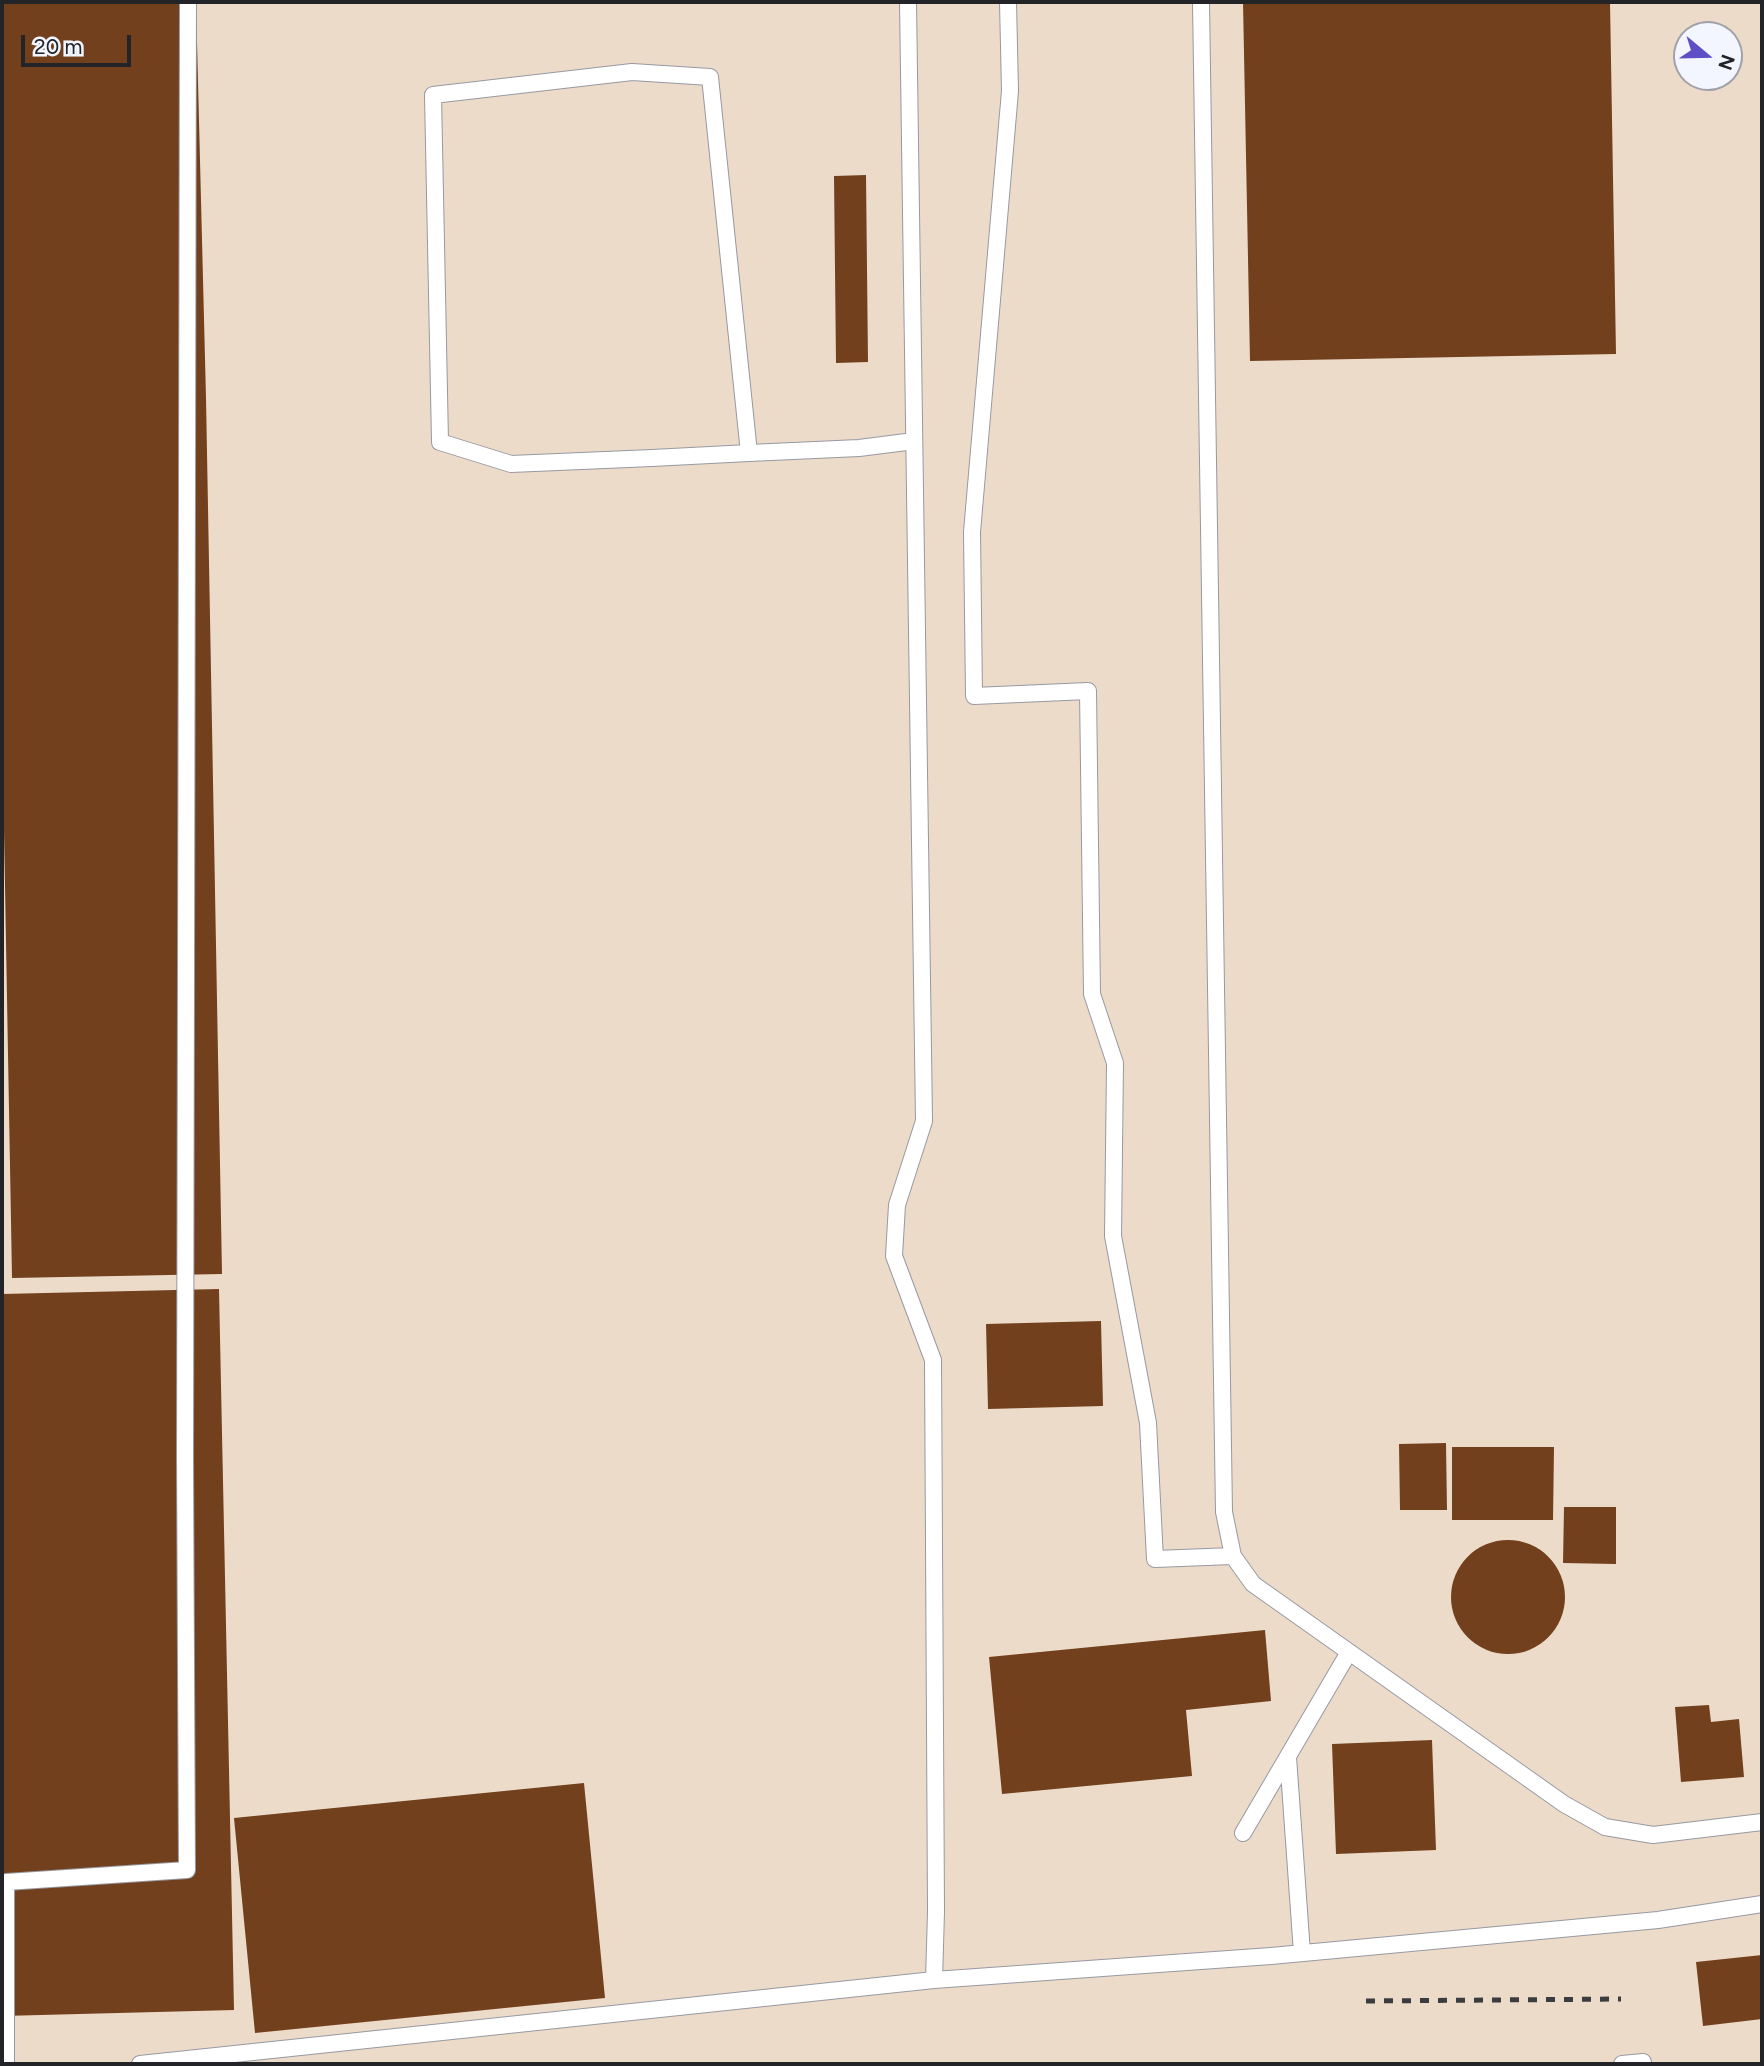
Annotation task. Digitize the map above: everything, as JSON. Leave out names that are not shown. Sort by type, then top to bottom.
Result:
[{"type":"lane","points":[[6,2064],[4,1882],[187,1870],[185,1457],[188,2]]},
{"type":"lane","points":[[908,2],[924,1121],[897,1205],[894,1256],[933,1360],[936,1912],[934,1980]]},
{"type":"lane","points":[[1008,2],[1010,91],[972,532],[974,696],[1088,691],[1092,993],[1115,1063],[1113,1236],[1149,1423],[1155,1559],[1233,1556]]},
{"type":"lane","points":[[1201,2],[1224,1512],[1233,1556],[1252,1584],[1564,1804],[1605,1827],[1653,1835],[1762,1822]]},
{"type":"lane","points":[[749,453],[710,77],[632,72],[433,95],[440,442],[511,464],[859,448],[914,441]]},
{"type":"lane","points":[[1243,1833],[1349,1652]]},
{"type":"lane","points":[[1288,1756],[1301,1953]]},
{"type":"lane","points":[[140,2064],[934,1980],[1301,1953],[1658,1920],[1762,1904]]},
{"type":"lane","points":[[1622,2064],[1643,2064]]},
{"type":"shaded area","points":[[2,2],[1762,2],[1762,2064],[2,2064]]},
{"type":"building","points":[[2,2],[196,2],[222,1274],[12,1278],[2,719]]},
{"type":"building","points":[[1243,2],[1610,2],[1616,354],[1250,361]]},
{"type":"building","points":[[866,175],[868,362],[836,363],[834,176]]},
{"type":"building","points":[[219,1289],[234,2010],[2,2016],[2,1294]]},
{"type":"building","points":[[1101,1321],[1103,1406],[988,1409],[986,1324]]},
{"type":"building","points":[[1446,1443],[1447,1510],[1400,1510],[1399,1444]]},
{"type":"building","points":[[1452,1447],[1554,1447],[1553,1520],[1452,1520]]},
{"type":"building","points":[[1564,1507],[1616,1507],[1616,1564],[1563,1563]]},
{"type":"building","points":[[1508,1540],[1530,1544],[1548,1557],[1561,1575],[1565,1597],[1561,1619],[1548,1637],[1530,1650],[1508,1654],[1486,1650],[1468,1637],[1455,1619],[1451,1597],[1455,1575],[1468,1557],[1486,1544]]},
{"type":"building","points":[[1265,1630],[1271,1701],[1186,1710],[1192,1776],[1002,1794],[989,1657]]},
{"type":"building","points":[[1709,1705],[1711,1722],[1739,1719],[1744,1777],[1681,1782],[1675,1707]]},
{"type":"building","points":[[1432,1740],[1436,1850],[1336,1854],[1332,1744]]},
{"type":"building","points":[[584,1783],[605,1998],[255,2033],[234,1818]]},
{"type":"building","points":[[1762,1955],[1762,2019],[1703,2026],[1696,1962]]},
{"type":"railway","points":[[1366,2001],[1621,1999]]}]
